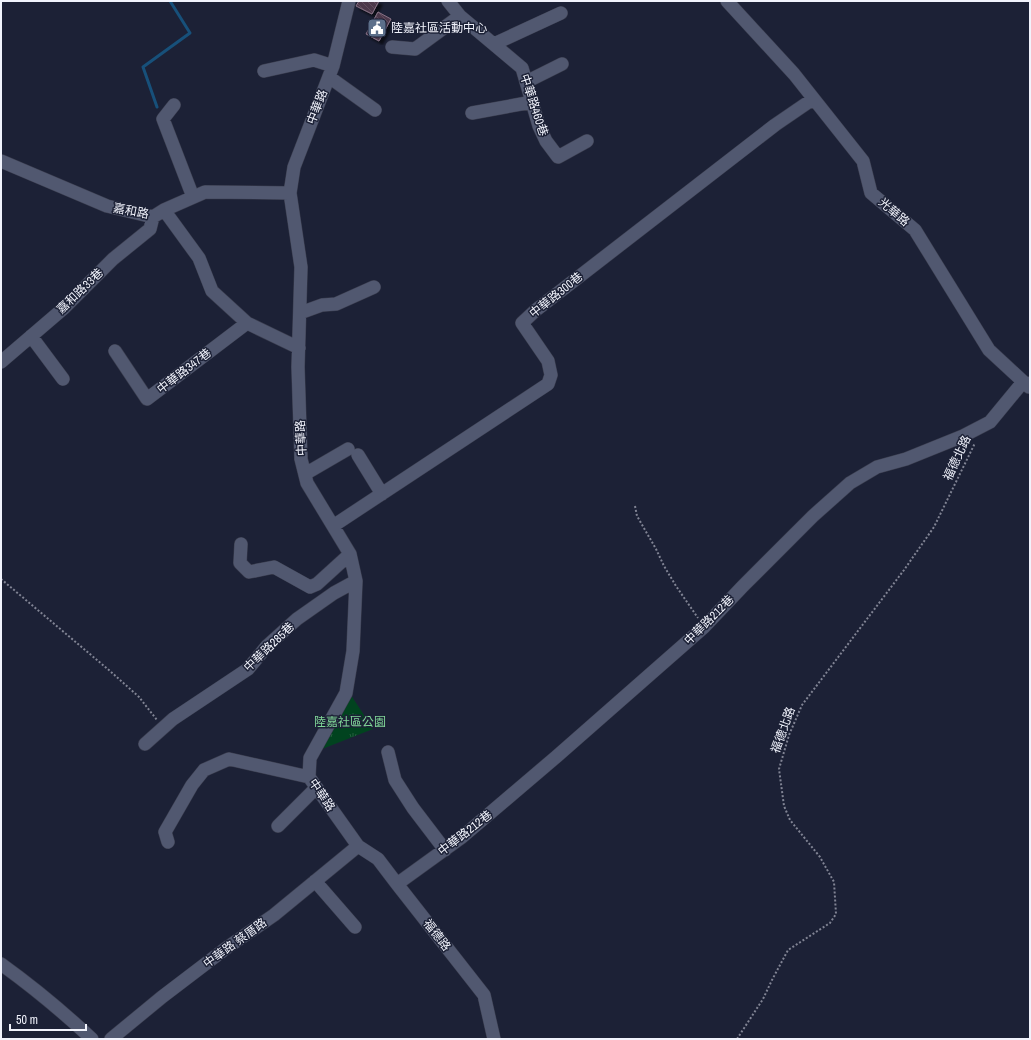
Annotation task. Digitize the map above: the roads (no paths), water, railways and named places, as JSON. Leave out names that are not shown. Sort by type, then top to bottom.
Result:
[{"type":"street","name":"中華路","points":[[349,1],[331,71],[294,167],[290,192],[301,267],[300,348],[298,367],[301,459],[307,483],[350,554],[356,581],[353,651],[346,693],[310,758],[313,782],[358,846]]},
{"type":"street","name":"中華路460巷","points":[[448,1],[460,16],[522,68],[539,126],[546,141],[558,157],[587,141]]},
{"type":"street","name":"光華路","points":[[727,1],[794,74],[863,161],[871,194],[915,230],[989,350],[1028,385]]},
{"type":"street","points":[[494,44],[561,13]]},
{"type":"street","points":[[392,47],[415,49],[460,16]]},
{"type":"street","points":[[264,71],[314,60],[331,71],[376,110]]},
{"type":"street","points":[[526,82],[562,64]]},
{"type":"street","name":"中華路300巷","points":[[333,526],[548,384],[551,375],[548,361],[522,324],[536,310],[774,125],[814,99]]},
{"type":"street","points":[[472,113],[532,102]]},
{"type":"street","points":[[174,105],[163,119],[193,197]]},
{"type":"street","name":"嘉和路","points":[[1,161],[107,206],[153,217],[164,210],[206,192],[290,192]]},
{"type":"street","points":[[164,210],[198,258],[212,292],[247,323],[300,348]]},
{"type":"street","name":"嘉和路33巷","points":[[1,362],[64,308],[113,259],[150,229],[153,217]]},
{"type":"street","points":[[300,313],[322,305],[336,304],[374,287]]},
{"type":"street","name":"中華路347巷","points":[[115,351],[147,399],[247,323]]},
{"type":"street","points":[[31,336],[64,379]]},
{"type":"street","name":"中華路212巷","points":[[397,884],[462,838],[704,627],[813,516],[850,483],[877,467],[906,460],[981,427],[990,422],[1028,385]]},
{"type":"street","points":[[305,474],[353,452],[382,494]]},
{"type":"street","points":[[241,544],[240,563],[249,572],[274,567],[310,587],[317,584],[350,554]]},
{"type":"street","name":"中華路285巷","points":[[145,744],[173,719],[248,669],[267,646],[297,619],[334,593],[356,581]]},
{"type":"street","points":[[388,752],[395,780],[413,808],[445,850]]},
{"type":"street","points":[[168,842],[165,832],[192,785],[204,770],[229,758],[313,782],[278,826]]},
{"type":"street","name":"中華路 蔡厝路","points":[[111,1039],[168,992],[225,949],[274,915],[358,846]]},
{"type":"street","name":"福德路","points":[[358,846],[378,859],[484,994],[494,1039]]},
{"type":"street","points":[[315,881],[355,927]]},
{"type":"street","points":[[1,964],[28,983],[92,1039]]},
{"type":"waterway","points":[[157,107],[143,67],[190,33],[170,1]]},
{"type":"place","name":"陸嘉社區活動中心","points":[[377,28]]},
{"type":"park label","name":"陸嘉社區公園","points":[[350,722]]}]
